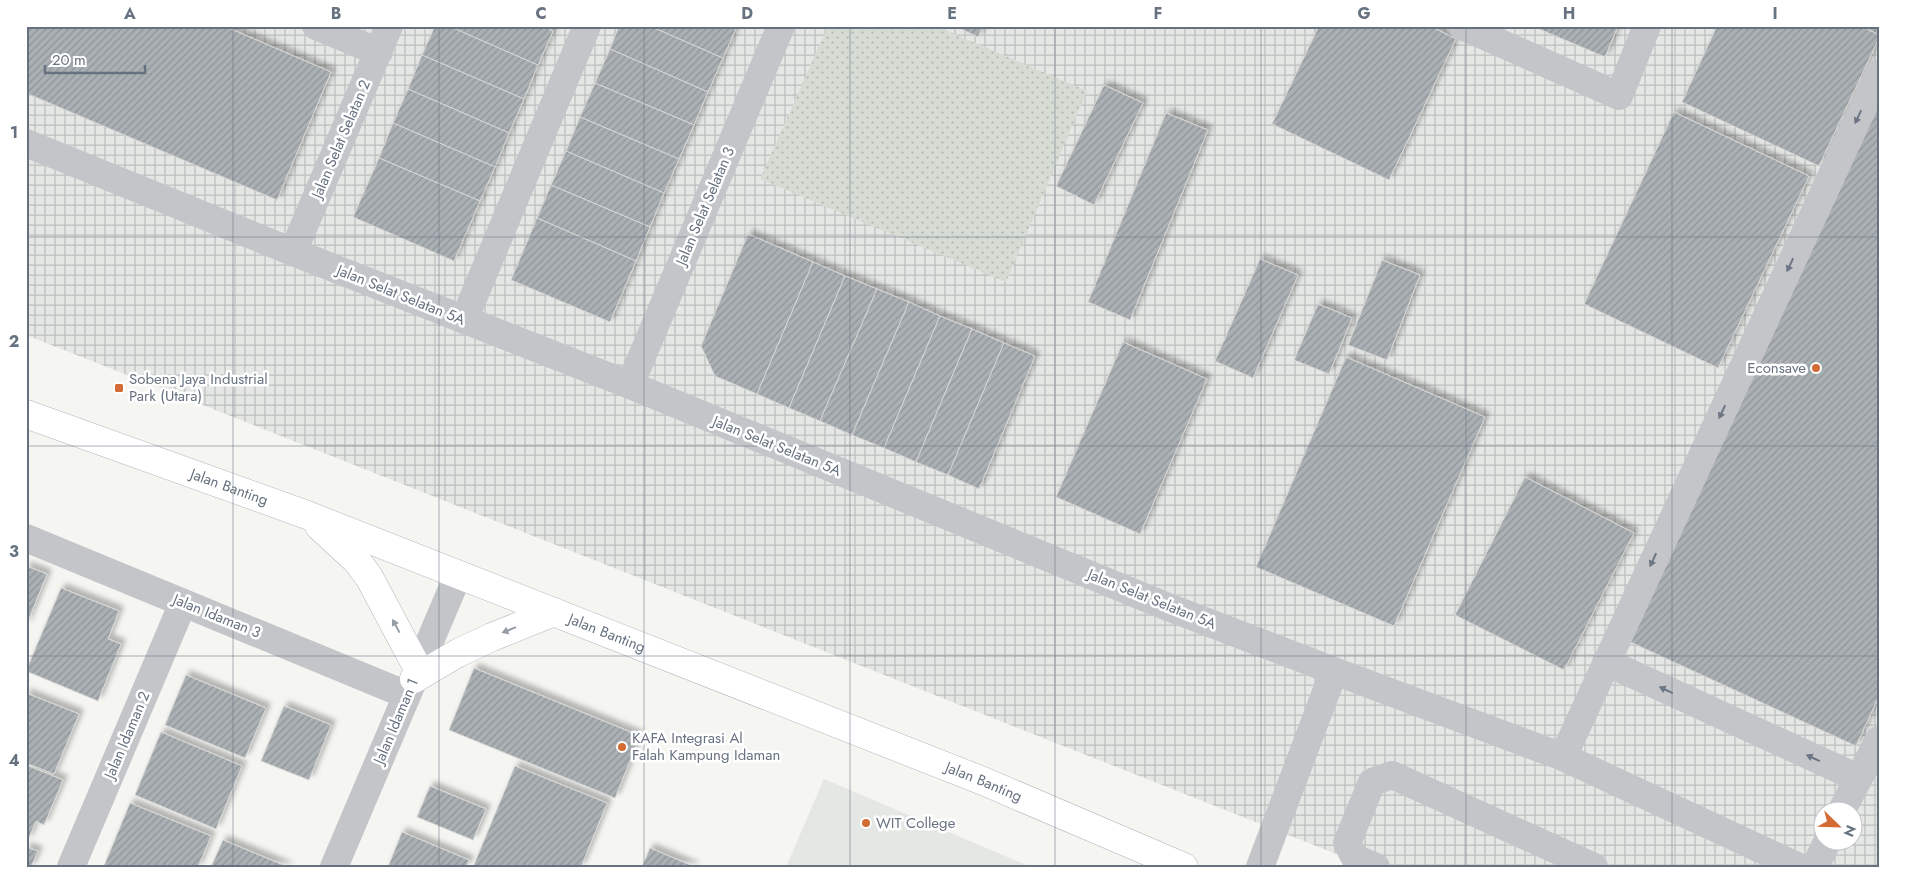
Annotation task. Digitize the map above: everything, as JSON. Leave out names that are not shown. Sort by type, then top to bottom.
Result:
[{"type":"main road","name":"Jalan Banting","points":[[26,414],[307,515],[982,782],[1184,867]]},
{"type":"main road","points":[[307,515],[357,561],[369,577],[413,681],[458,653],[554,612]]},
{"type":"street","points":[[316,26],[378,52]]},
{"type":"street","name":"Jalan Selat Selatan 2","points":[[293,252],[389,26]]},
{"type":"street","points":[[464,320],[586,26]]},
{"type":"street","name":"Jalan Selat Selatan 3","points":[[630,386],[781,26]]},
{"type":"street","points":[[1462,26],[1619,96],[1647,26]]},
{"type":"street","points":[[1563,757],[1879,73]]},
{"type":"street","name":"Jalan Selat Selatan 5A","points":[[26,143],[630,386],[1168,607],[1563,757],[1799,867]]},
{"type":"street","name":"Jalan Idaman 3","points":[[26,538],[184,603],[413,681]]},
{"type":"street","name":"Jalan Idaman 1","points":[[334,867],[458,575]]},
{"type":"street","name":"Jalan Idaman 2","points":[[71,867],[184,603]]},
{"type":"street","points":[[1606,662],[1858,778]]},
{"type":"street","points":[[1260,867],[1334,671]]},
{"type":"street","points":[[1847,800],[1879,740]]},
{"type":"street","points":[[1376,867],[1355,858],[1346,843],[1372,782],[1392,775],[1594,867]]},
{"type":"street","points":[[1815,867],[1823,850]]},
{"type":"shaded area","points":[[26,26],[1879,26],[1879,867],[1369,867],[26,335]]},
{"type":"shaded area","points":[[828,26],[936,26],[1087,91],[1006,282],[760,179]]},
{"type":"shaded area","name":"WIT College","points":[[824,779],[1031,867],[786,867]]},
{"type":"building","points":[[26,26],[224,26],[331,72],[277,200],[26,93]]},
{"type":"building","points":[[435,26],[449,26],[538,65],[524,99],[422,55]]},
{"type":"building","points":[[449,26],[543,26],[553,31],[538,65]]},
{"type":"building","points":[[619,26],[650,26],[723,58],[708,92],[610,49]]},
{"type":"building","points":[[650,26],[737,26],[723,58]]},
{"type":"building","points":[[955,26],[983,26],[978,37]]},
{"type":"building","points":[[1319,26],[1430,26],[1456,39],[1389,180],[1272,124]]},
{"type":"building","points":[[1532,26],[1618,26],[1605,57]]},
{"type":"building","points":[[1717,26],[1861,26],[1879,35],[1819,166],[1682,102]]},
{"type":"building","points":[[610,49],[708,92],[694,125],[595,83]]},
{"type":"building","points":[[422,55],[524,99],[509,133],[408,89]]},
{"type":"building","points":[[595,83],[694,125],[679,159],[580,117]]},
{"type":"building","points":[[1104,85],[1143,103],[1094,205],[1056,186]]},
{"type":"building","points":[[408,89],[509,133],[495,167],[393,123]]},
{"type":"building","name":"Econsave","points":[[1879,95],[1879,696],[1856,746],[1628,641]]},
{"type":"building","points":[[1674,112],[1809,176],[1718,368],[1584,304]]},
{"type":"building","points":[[1166,113],[1208,130],[1130,320],[1088,302]]},
{"type":"building","points":[[580,117],[679,159],[664,193],[566,151]]},
{"type":"building","points":[[393,123],[495,167],[480,201],[379,158]]},
{"type":"building","points":[[566,151],[664,193],[650,227],[551,185]]},
{"type":"building","points":[[379,158],[480,201],[454,261],[353,217]]},
{"type":"building","points":[[551,185],[650,227],[636,261],[537,218]]},
{"type":"building","points":[[537,218],[636,261],[610,322],[511,280]]},
{"type":"building","points":[[748,234],[813,262],[757,394],[715,376],[701,346]]},
{"type":"building","points":[[1260,259],[1298,275],[1253,378],[1215,361]]},
{"type":"building","points":[[1382,260],[1420,275],[1387,360],[1348,345]]},
{"type":"building","points":[[813,262],[845,276],[789,408],[757,394]]},
{"type":"building","points":[[845,276],[877,289],[820,421],[789,408]]},
{"type":"building","points":[[877,289],[909,302],[852,435],[820,421]]},
{"type":"building","points":[[909,302],[940,316],[884,448],[852,435]]},
{"type":"building","points":[[1318,304],[1352,318],[1329,374],[1294,360]]},
{"type":"building","points":[[940,316],[972,329],[916,462],[884,448]]},
{"type":"building","points":[[972,329],[1004,343],[948,475],[916,462]]},
{"type":"building","points":[[1123,342],[1207,379],[1140,534],[1056,497]]},
{"type":"building","points":[[1004,343],[1035,356],[979,489],[948,475]]},
{"type":"building","points":[[1346,357],[1485,417],[1394,626],[1256,567]]},
{"type":"building","points":[[1525,477],[1634,533],[1564,670],[1455,615]]},
{"type":"building","points":[[26,566],[47,574],[26,626]]},
{"type":"building","points":[[61,588],[119,611],[108,639],[121,644],[98,701],[26,671]]},
{"type":"building","points":[[474,668],[640,736],[615,798],[449,730]]},
{"type":"building","points":[[186,675],[266,708],[245,758],[165,725]]},
{"type":"building","points":[[26,693],[79,714],[54,774],[26,763]]},
{"type":"building","points":[[284,706],[331,725],[309,780],[261,761]]},
{"type":"building","points":[[161,732],[242,766],[216,829],[135,795]]},
{"type":"building","points":[[26,765],[63,780],[44,825],[36,821],[28,840],[26,839]]},
{"type":"building","points":[[515,766],[607,803],[581,867],[473,867]]},
{"type":"building","points":[[430,786],[486,809],[473,840],[417,817]]},
{"type":"building","points":[[130,803],[211,836],[198,867],[104,866]]},
{"type":"building","points":[[402,832],[469,860],[466,867],[388,867]]},
{"type":"building","points":[[223,840],[288,867],[211,867]]},
{"type":"building","points":[[26,847],[38,851],[31,867],[26,867]]},
{"type":"building","points":[[650,848],[695,867],[642,867]]},
{"type":"place","name":"Econsave","points":[[1816,368]]},
{"type":"place","name":"Sobena Jaya Industrial Park (Utara)","points":[[119,388]]},
{"type":"place","name":"KAFA Integrasi Al Falah Kampung Idaman","points":[[622,747]]},
{"type":"place","name":"WIT College","points":[[866,823]]}]
